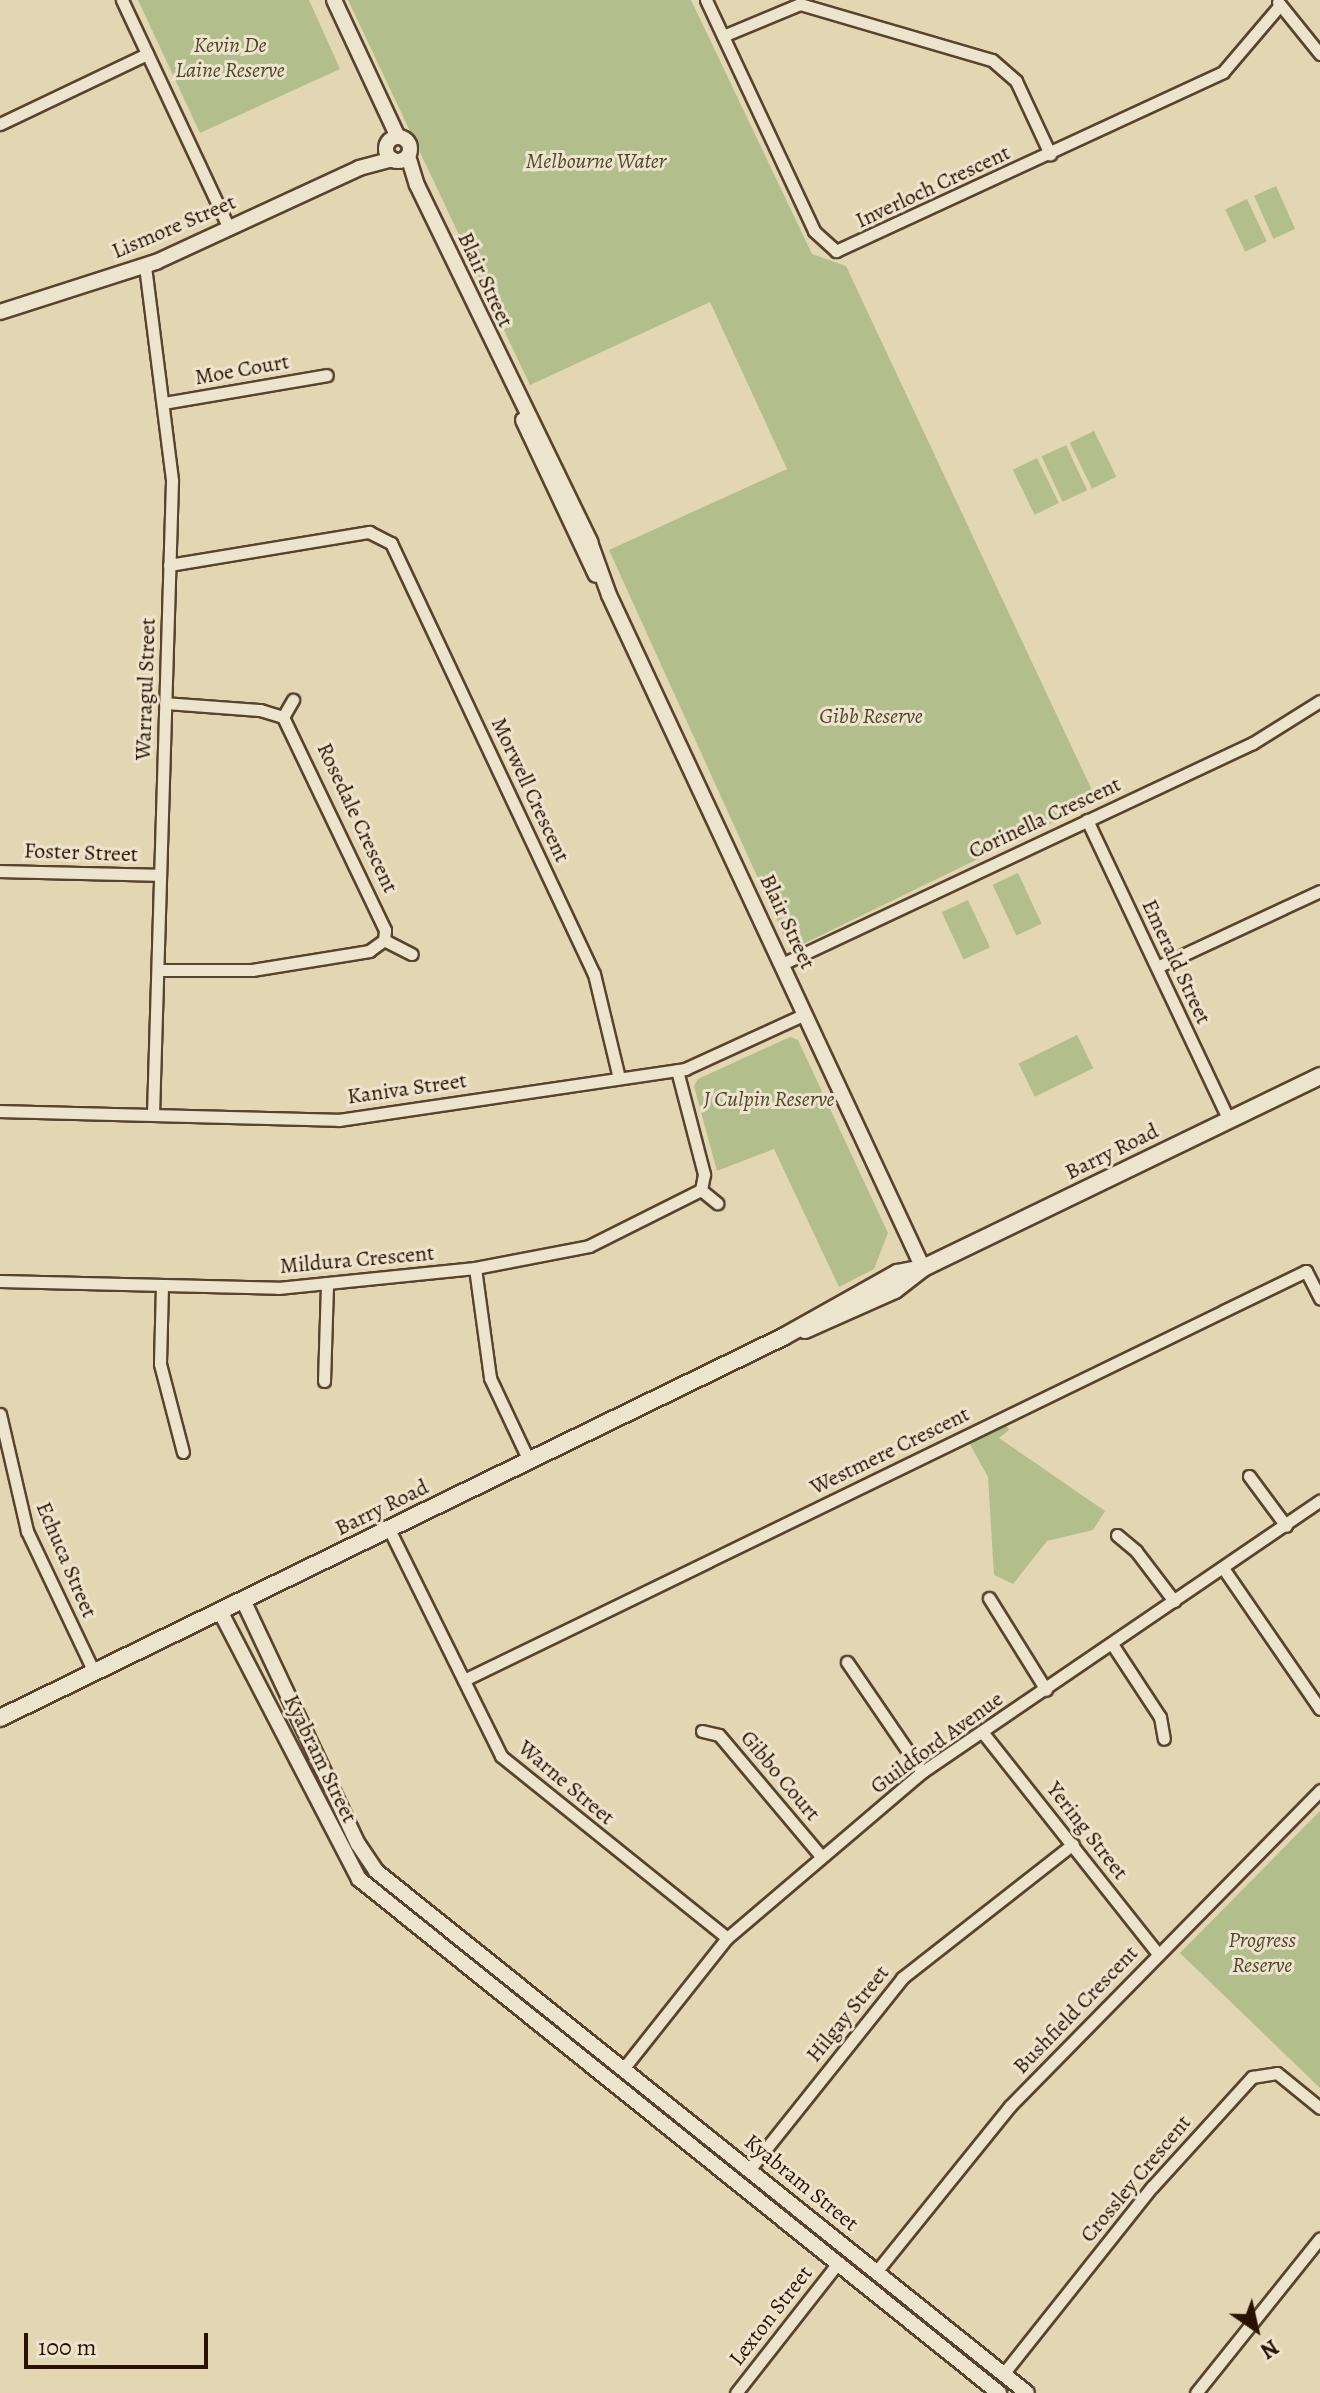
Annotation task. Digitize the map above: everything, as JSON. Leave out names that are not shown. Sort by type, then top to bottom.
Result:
[{"type":"main road","name":"Barry Road","points":[[0,1718],[783,1337],[897,1273],[923,1268],[1320,1076]]},
{"type":"street","points":[[122,0],[229,228]]},
{"type":"street","name":"Blair Street","points":[[325,0],[339,19]]},
{"type":"street","name":"Blair Street","points":[[334,0],[339,19],[382,112],[395,150],[417,185],[514,392],[574,533],[609,595],[923,1268]]},
{"type":"street","name":"Inverloch Crescent","points":[[706,0],[814,231],[830,250],[852,247],[1230,68],[1278,2]]},
{"type":"street","points":[[1278,2],[1320,54]]},
{"type":"street","points":[[723,36],[783,7],[810,5],[992,60],[1016,81],[1050,154]]},
{"type":"street","points":[[0,124],[147,54]]},
{"type":"street","name":"Lismore Street","points":[[0,312],[145,266],[395,150]]},
{"type":"street","name":"Warragul Street","points":[[145,266],[172,467],[153,1115]]},
{"type":"street","name":"Moe Court","points":[[164,403],[327,375]]},
{"type":"street","points":[[169,565],[377,532],[380,516]]},
{"type":"street","name":"Morwell Crescent","points":[[377,532],[394,547],[594,974],[619,1078]]},
{"type":"street","points":[[165,703],[260,710],[283,717],[293,700]]},
{"type":"street","name":"Corinella Crescent","points":[[782,964],[1253,743],[1320,701]]},
{"type":"street","name":"Rosedale Crescent","points":[[283,717],[384,923],[384,940]]},
{"type":"street","name":"Emerald Street","points":[[1087,820],[1229,1120]]},
{"type":"street","name":"Foster Street","points":[[0,871],[160,875]]},
{"type":"street","points":[[1157,967],[1320,891]]},
{"type":"street","points":[[158,970],[252,970],[369,951],[384,940],[412,954]]},
{"type":"street","name":"Kaniva Street","points":[[0,1111],[339,1120],[677,1070],[805,1014]]},
{"type":"street","points":[[677,1070],[704,1174],[701,1190],[717,1203]]},
{"type":"street","name":"Mildura Crescent","points":[[0,1281],[162,1286],[327,1283],[475,1268],[598,1243],[701,1190]]},
{"type":"street","points":[[475,1268],[490,1378],[529,1461]]},
{"type":"street","name":"Westmere Crescent","points":[[464,1680],[1306,1271],[1320,1299]]},
{"type":"street","points":[[324,1381],[327,1283]]},
{"type":"street","points":[[162,1286],[160,1364],[183,1452]]},
{"type":"street","name":"Echuca Street","points":[[0,1414],[27,1531],[94,1672]]},
{"type":"street","points":[[1249,1476],[1286,1526]]},
{"type":"street","name":"Guildford Avenue","points":[[623,2069],[727,1938],[922,1772],[1320,1500]]},
{"type":"street","name":"Warne Street","points":[[389,1529],[501,1756],[727,1938]]},
{"type":"street","points":[[1117,1535],[1136,1551],[1174,1601]]},
{"type":"street","points":[[1223,1568],[1320,1709]]},
{"type":"street","points":[[989,1598],[1046,1690]]},
{"type":"street","name":"Kyabram Street","points":[[243,1600],[363,1854],[410,1898],[1027,2393]]},
{"type":"street","name":"Kyabram Street","points":[[220,1611],[344,1858],[369,1889],[999,2393]]},
{"type":"street","points":[[1112,1644],[1160,1717],[1164,1739]]},
{"type":"street","points":[[847,1662],[922,1772]]},
{"type":"street","name":"Gibbo Court","points":[[702,1731],[719,1735],[821,1856]]},
{"type":"street","name":"Yering Street","points":[[983,1733],[1158,1954]]},
{"type":"street","name":"Bushfield Crescent","points":[[876,2272],[1010,2106],[1320,1790]]},
{"type":"street","name":"Hilgay Street","points":[[749,2170],[902,1978],[1073,1844]]},
{"type":"street","points":[[399,1913],[410,1898]]},
{"type":"street","points":[[612,2083],[623,2069]]},
{"type":"street","name":"Crossley Crescent","points":[[1003,2374],[1152,2187],[1252,2077],[1277,2073],[1320,2108]]},
{"type":"street","points":[[1196,2393],[1320,2238]]},
{"type":"street","name":"Lexton Street","points":[[736,2393],[837,2264]]},
{"type":"street","points":[[859,2281],[876,2272]]},
{"type":"street","name":"Kyabram Street","points":[[876,2272],[878,2288],[933,2341]]},
{"type":"green space","name":"Kevin De Laine Reserve","points":[[138,0],[309,0],[340,69],[200,133]]},
{"type":"green space","name":"Gibb Reserve","points":[[348,0],[691,0],[812,254],[846,266],[1097,801],[801,945],[786,940],[609,550],[787,469],[710,302],[530,385]]},
{"type":"green space","points":[[1276,186],[1295,229],[1273,239],[1254,196]]},
{"type":"green space","points":[[1247,199],[1267,242],[1245,252],[1225,209]]},
{"type":"green space","points":[[1094,431],[1116,477],[1092,489],[1070,443]]},
{"type":"green space","points":[[1066,445],[1087,490],[1063,502],[1042,456]]},
{"type":"green space","points":[[1037,458],[1059,503],[1035,515],[1013,470]]},
{"type":"green space","points":[[1018,873],[1042,924],[1016,936],[993,885]]},
{"type":"green space","points":[[968,900],[990,947],[964,959],[942,912]]},
{"type":"green space","points":[[1077,1035],[1093,1068],[1035,1097],[1019,1063]]},
{"type":"green space","name":"J Culpin Reserve","points":[[790,1037],[798,1040],[888,1233],[874,1269],[839,1287],[774,1149],[717,1171],[694,1086],[698,1079]]},
{"type":"green space","points":[[1004,1420],[1009,1430],[999,1438],[1105,1511],[1093,1530],[1047,1541],[1013,1584],[994,1575],[988,1477],[967,1439]]},
{"type":"green space","name":"Progress Reserve","points":[[1320,1811],[1320,2088],[1180,1953]]},
{"type":"park label","name":"Melbourne Water","points":[[596,162]]}]
